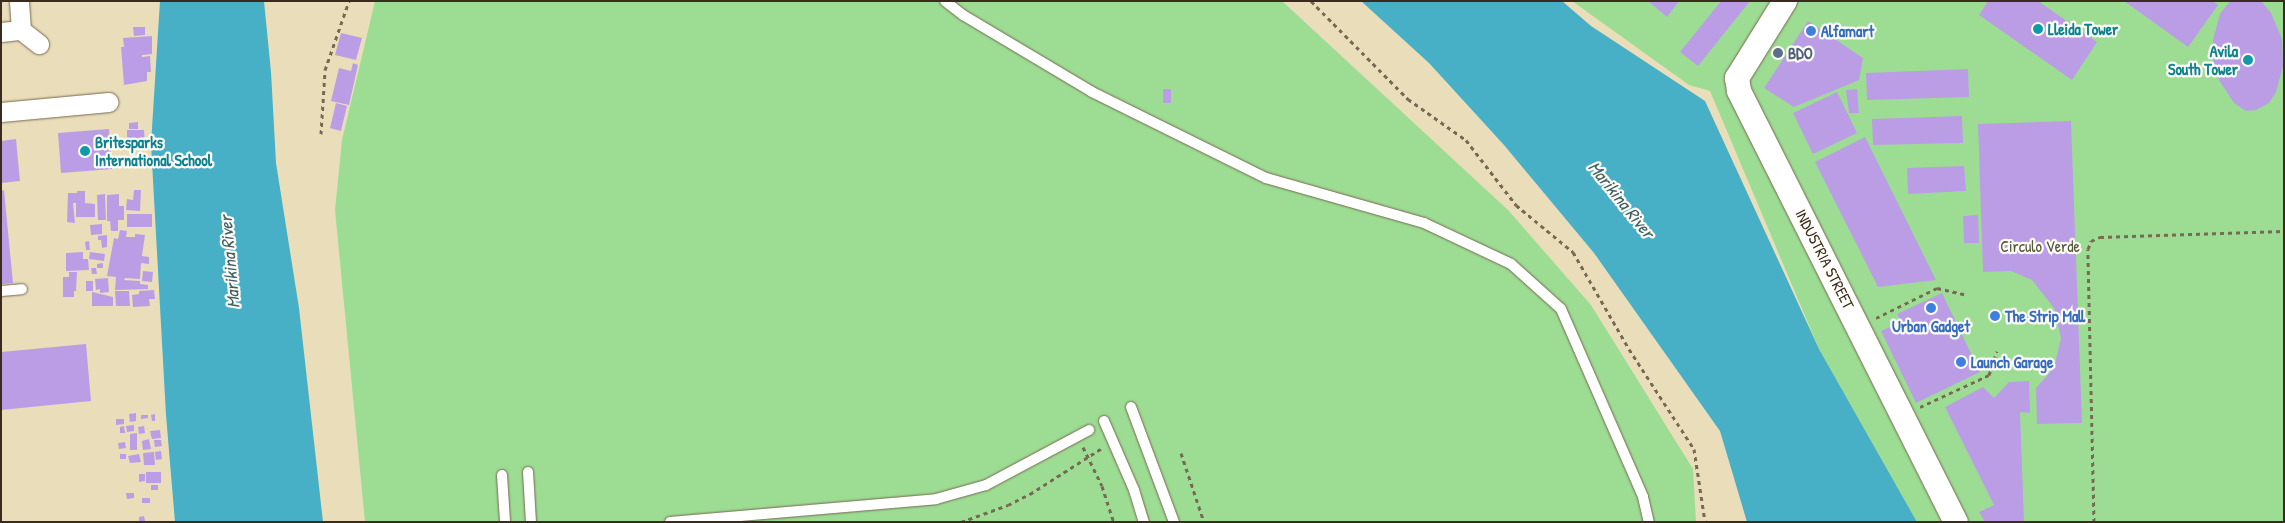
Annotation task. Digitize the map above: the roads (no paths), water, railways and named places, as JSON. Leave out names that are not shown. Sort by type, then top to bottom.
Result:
[{"type":"street","points":[[18,1],[20,30]]},
{"type":"street","name":"INDUSTRIA STREET","points":[[1785,1],[1737,78],[1739,91],[1859,326],[1956,522]]},
{"type":"street","points":[[1,32],[20,30],[39,44]]},
{"type":"street","points":[[1,112],[109,102]]},
{"type":"lane","points":[[945,1],[963,15],[1092,92],[1266,178],[1424,223],[1511,264],[1561,309],[1643,497],[1649,522]]},
{"type":"lane","points":[[1,291],[22,289]]},
{"type":"lane","points":[[1131,407],[1174,522]]},
{"type":"lane","points":[[1104,421],[1134,490],[1144,522]]},
{"type":"lane","points":[[670,522],[936,499],[986,485],[1089,430]]},
{"type":"lane","points":[[528,472],[531,522]]},
{"type":"lane","points":[[502,475],[505,522]]},
{"type":"water","name":"Marikina River","points":[[160,1],[264,1],[271,72],[276,163],[299,308],[323,522],[175,522],[166,415],[151,144]]},
{"type":"water","name":"Marikina River","points":[[1361,1],[1562,1],[1591,26],[1705,101],[1819,349],[1917,522],[1747,522],[1720,431],[1594,253],[1504,145],[1429,63]]},
{"type":"place","name":"Lleida Tower","points":[[2038,29]]},
{"type":"place","name":"Alfamart","points":[[1811,31]]},
{"type":"place","name":"BDO","points":[[1778,53]]},
{"type":"place","name":"Avila South Tower","points":[[2248,60]]},
{"type":"place","name":"Britesparks International School","points":[[85,151]]},
{"type":"place","name":"Urban Gadget","points":[[1931,308]]},
{"type":"place","name":"The Strip Mall","points":[[1995,316]]},
{"type":"place","name":"Launch Garage","points":[[1961,362]]},
{"type":"park label","name":"Circulo Verde","points":[[2040,246]]}]
